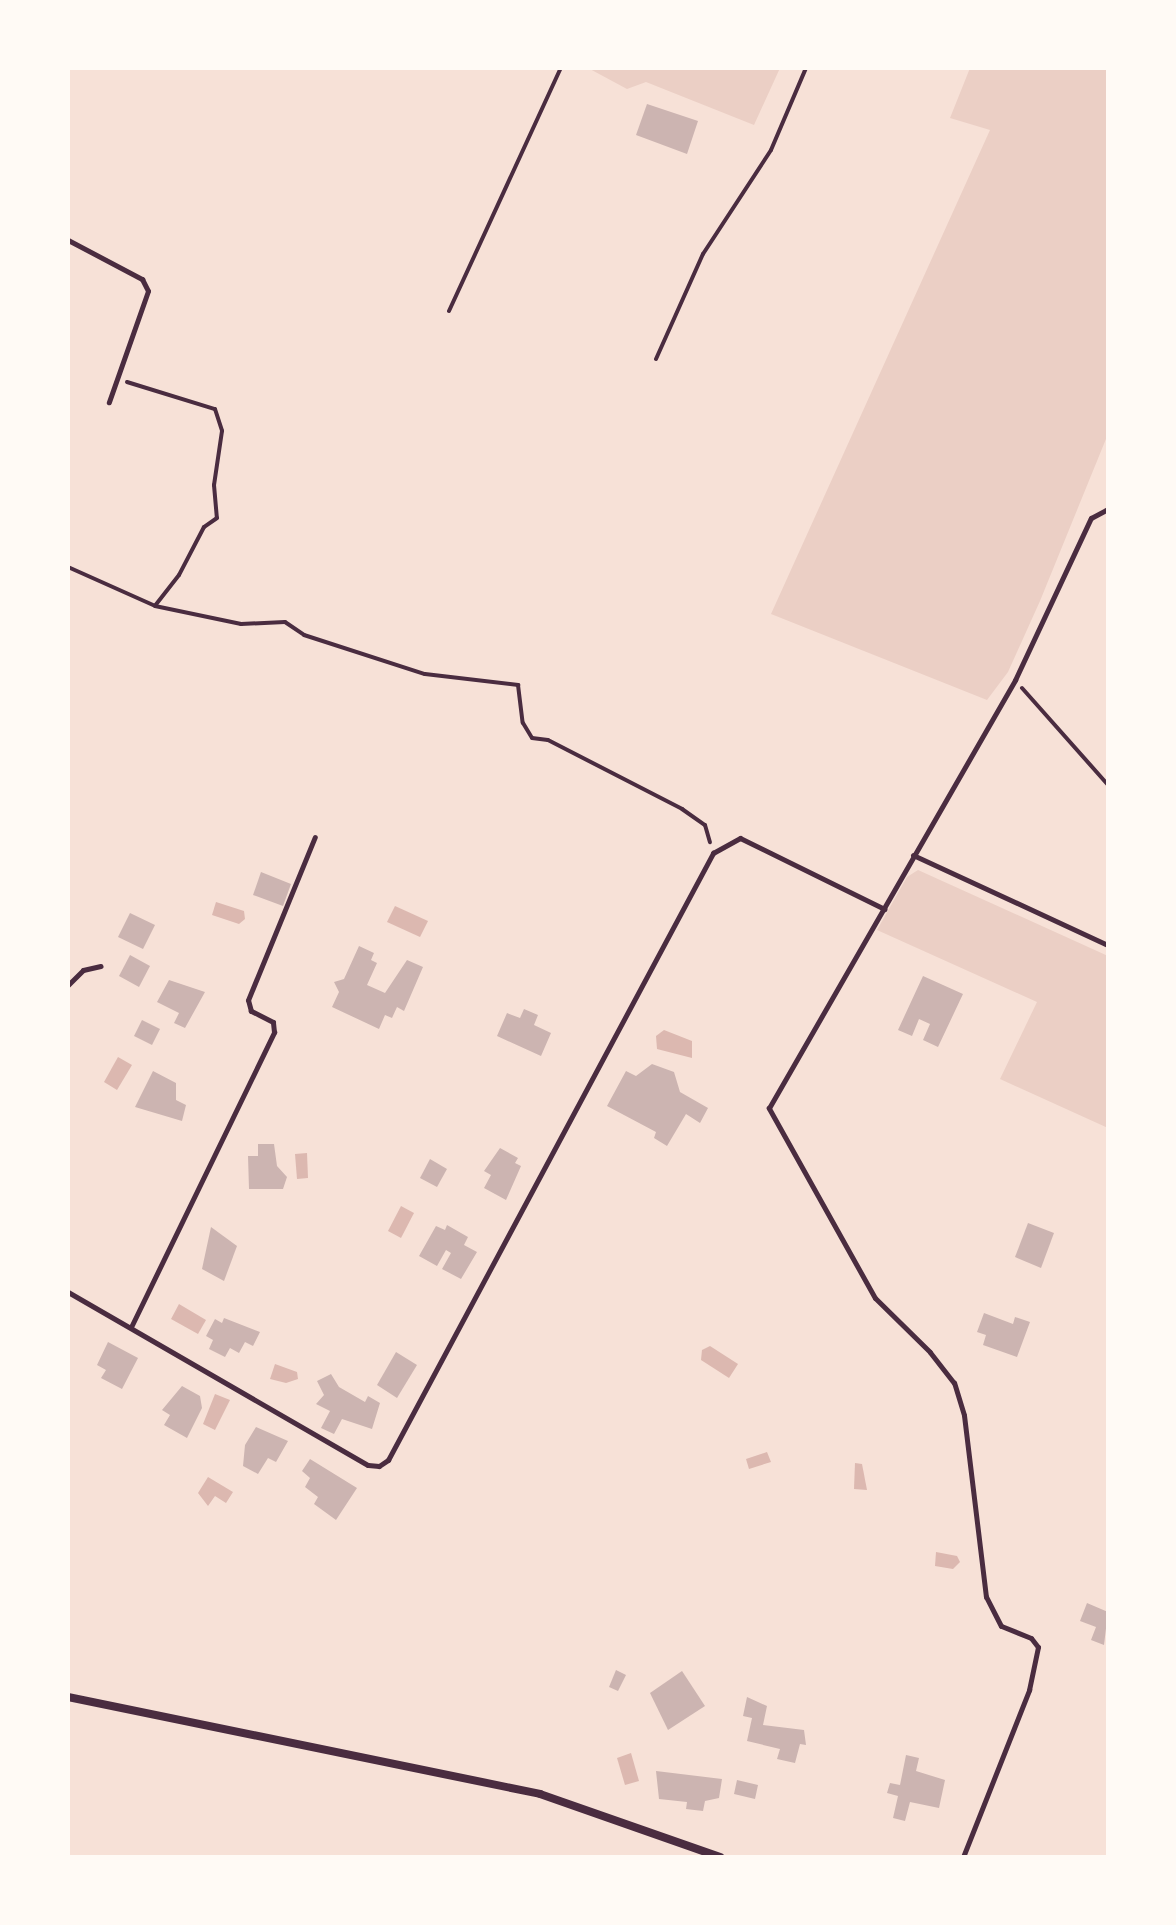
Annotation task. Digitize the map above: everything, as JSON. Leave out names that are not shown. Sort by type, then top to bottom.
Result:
[{"type":"street","points":[[68,1697],[540,1794],[720,1857]]},
{"type":"lane","points":[[68,240],[142,279],[148,291],[109,402]]},
{"type":"lane","points":[[963,1857],[1029,1690],[1038,1647],[1031,1638],[1001,1626],[986,1597],[964,1415],[954,1383],[930,1352],[875,1298],[769,1108],[1015,680],[1091,518],[1108,509]]},
{"type":"lane","points":[[131,1327],[274,1032],[273,1022],[251,1011],[248,1000],[315,837]]},
{"type":"lane","points":[[68,1292],[368,1465],[388,1460],[713,853],[740,838],[884,909]]},
{"type":"lane","points":[[913,855],[1108,945]]},
{"type":"lane","points":[[68,985],[83,970],[101,966]]},
{"type":"path","points":[[449,311],[561,68]]},
{"type":"path","points":[[656,359],[703,254],[771,150],[806,68]]},
{"type":"path","points":[[117,379],[215,409],[222,431],[214,485],[217,518],[204,527],[179,575],[155,606]]},
{"type":"path","points":[[68,567],[155,606],[241,624],[285,622],[304,635],[425,674],[518,685],[523,723],[532,738],[548,740],[682,809],[705,825],[713,853]]},
{"type":"path","points":[[1015,680],[1108,785]]},
{"type":"shaded area","points":[[588,68],[780,68],[754,125],[646,82],[627,89]]},
{"type":"shaded area","points":[[970,68],[1108,68],[1108,434],[1008,672],[987,700],[771,614],[990,130],[950,118]]},
{"type":"shaded area","points":[[918,870],[1108,956],[1108,1128],[1000,1079],[1037,1002],[877,930],[907,877]]},
{"type":"shaded area","points":[[216,902],[244,911],[245,919],[239,924],[212,915]]},
{"type":"shaded area","points":[[395,906],[428,921],[420,937],[387,922]]},
{"type":"shaded area","points":[[664,1030],[692,1041],[692,1058],[657,1049],[656,1036]]},
{"type":"shaded area","points":[[118,1057],[132,1065],[117,1090],[104,1082]]},
{"type":"shaded area","points":[[307,1153],[308,1178],[297,1179],[295,1154]]},
{"type":"shaded area","points":[[401,1206],[414,1213],[401,1238],[388,1231]]},
{"type":"shaded area","points":[[179,1304],[206,1320],[198,1334],[171,1319]]},
{"type":"shaded area","points":[[710,1346],[738,1364],[729,1378],[701,1360],[702,1350]]},
{"type":"shaded area","points":[[275,1364],[297,1372],[298,1379],[286,1383],[270,1379]]},
{"type":"shaded area","points":[[215,1394],[230,1400],[215,1430],[203,1424]]},
{"type":"shaded area","points":[[767,1452],[771,1462],[749,1469],[746,1459]]},
{"type":"shaded area","points":[[855,1463],[862,1464],[867,1490],[854,1489]]},
{"type":"shaded area","points":[[208,1477],[233,1492],[226,1503],[215,1496],[208,1506],[198,1493]]},
{"type":"shaded area","points":[[936,1552],[957,1556],[960,1562],[953,1569],[935,1566]]},
{"type":"shaded area","points":[[631,1753],[639,1781],[625,1785],[617,1758]]},
{"type":"building","points":[[647,104],[698,121],[687,154],[636,135]]},
{"type":"building","points":[[261,872],[291,884],[283,906],[253,895]]},
{"type":"building","points":[[130,913],[155,925],[143,949],[118,937]]},
{"type":"building","points":[[359,946],[374,953],[371,960],[377,963],[367,985],[385,993],[407,960],[423,967],[404,1011],[397,1007],[392,1018],[385,1015],[379,1029],[332,1007],[339,992],[334,982],[344,979]]},
{"type":"building","points":[[130,955],[150,966],[139,987],[119,976]]},
{"type":"building","points":[[923,976],[963,994],[938,1047],[923,1040],[930,1024],[919,1019],[912,1036],[898,1030]]},
{"type":"building","points":[[169,980],[205,992],[185,1028],[174,1023],[179,1013],[157,1002]]},
{"type":"building","points":[[524,1009],[538,1015],[534,1025],[551,1033],[541,1056],[497,1036],[507,1013],[520,1018]]},
{"type":"building","points":[[142,1020],[160,1029],[152,1045],[134,1036]]},
{"type":"building","points":[[652,1064],[674,1072],[680,1092],[708,1108],[700,1123],[686,1114],[667,1146],[654,1138],[656,1132],[607,1106],[626,1071],[636,1076]]},
{"type":"building","points":[[153,1071],[176,1083],[176,1100],[186,1105],[182,1121],[135,1107]]},
{"type":"building","points":[[258,1144],[274,1144],[277,1166],[287,1177],[283,1189],[249,1189],[248,1156],[258,1156]]},
{"type":"building","points":[[500,1148],[518,1158],[515,1163],[521,1166],[506,1200],[484,1188],[491,1175],[484,1171]]},
{"type":"building","points":[[430,1159],[447,1169],[437,1187],[420,1178]]},
{"type":"building","points":[[1028,1223],[1054,1233],[1041,1268],[1015,1257]]},
{"type":"building","points":[[447,1225],[468,1237],[464,1245],[477,1252],[461,1279],[442,1269],[451,1253],[446,1250],[437,1266],[419,1256],[436,1226],[445,1230]]},
{"type":"building","points":[[211,1227],[237,1246],[224,1281],[202,1269]]},
{"type":"building","points":[[984,1313],[1013,1324],[1015,1317],[1030,1322],[1017,1357],[983,1345],[986,1335],[977,1332]]},
{"type":"building","points":[[224,1318],[260,1332],[253,1346],[245,1342],[239,1353],[230,1348],[225,1357],[209,1349],[213,1340],[206,1336],[215,1319],[222,1323]]},
{"type":"building","points":[[108,1342],[138,1358],[122,1389],[101,1378],[106,1370],[97,1365]]},
{"type":"building","points":[[396,1352],[417,1365],[397,1398],[377,1385]]},
{"type":"building","points":[[331,1374],[339,1387],[365,1402],[368,1396],[380,1403],[372,1429],[342,1419],[334,1434],[321,1428],[330,1411],[316,1404],[324,1395],[317,1381]]},
{"type":"building","points":[[182,1386],[200,1396],[202,1408],[187,1438],[164,1425],[170,1415],[162,1410]]},
{"type":"building","points":[[256,1427],[288,1441],[276,1462],[268,1458],[258,1474],[243,1466],[245,1445]]},
{"type":"building","points":[[310,1459],[357,1488],[336,1520],[314,1504],[318,1497],[305,1487],[310,1478],[302,1471]]},
{"type":"building","points":[[1087,1603],[1108,1612],[1104,1645],[1091,1640],[1096,1627],[1080,1621]]},
{"type":"building","points":[[616,1670],[626,1675],[618,1691],[609,1687]]},
{"type":"building","points":[[682,1671],[705,1706],[668,1730],[650,1693]]},
{"type":"building","points":[[747,1697],[767,1706],[763,1725],[804,1730],[806,1745],[800,1744],[795,1763],[777,1759],[780,1749],[747,1741],[752,1718],[743,1716]]},
{"type":"building","points":[[906,1755],[919,1758],[916,1771],[945,1780],[939,1808],[910,1802],[905,1821],[893,1818],[898,1796],[887,1793],[890,1783],[900,1785]]},
{"type":"building","points":[[656,1771],[722,1779],[719,1798],[705,1801],[703,1811],[686,1809],[687,1802],[659,1799]]},
{"type":"building","points":[[737,1780],[758,1785],[755,1799],[734,1794]]}]
